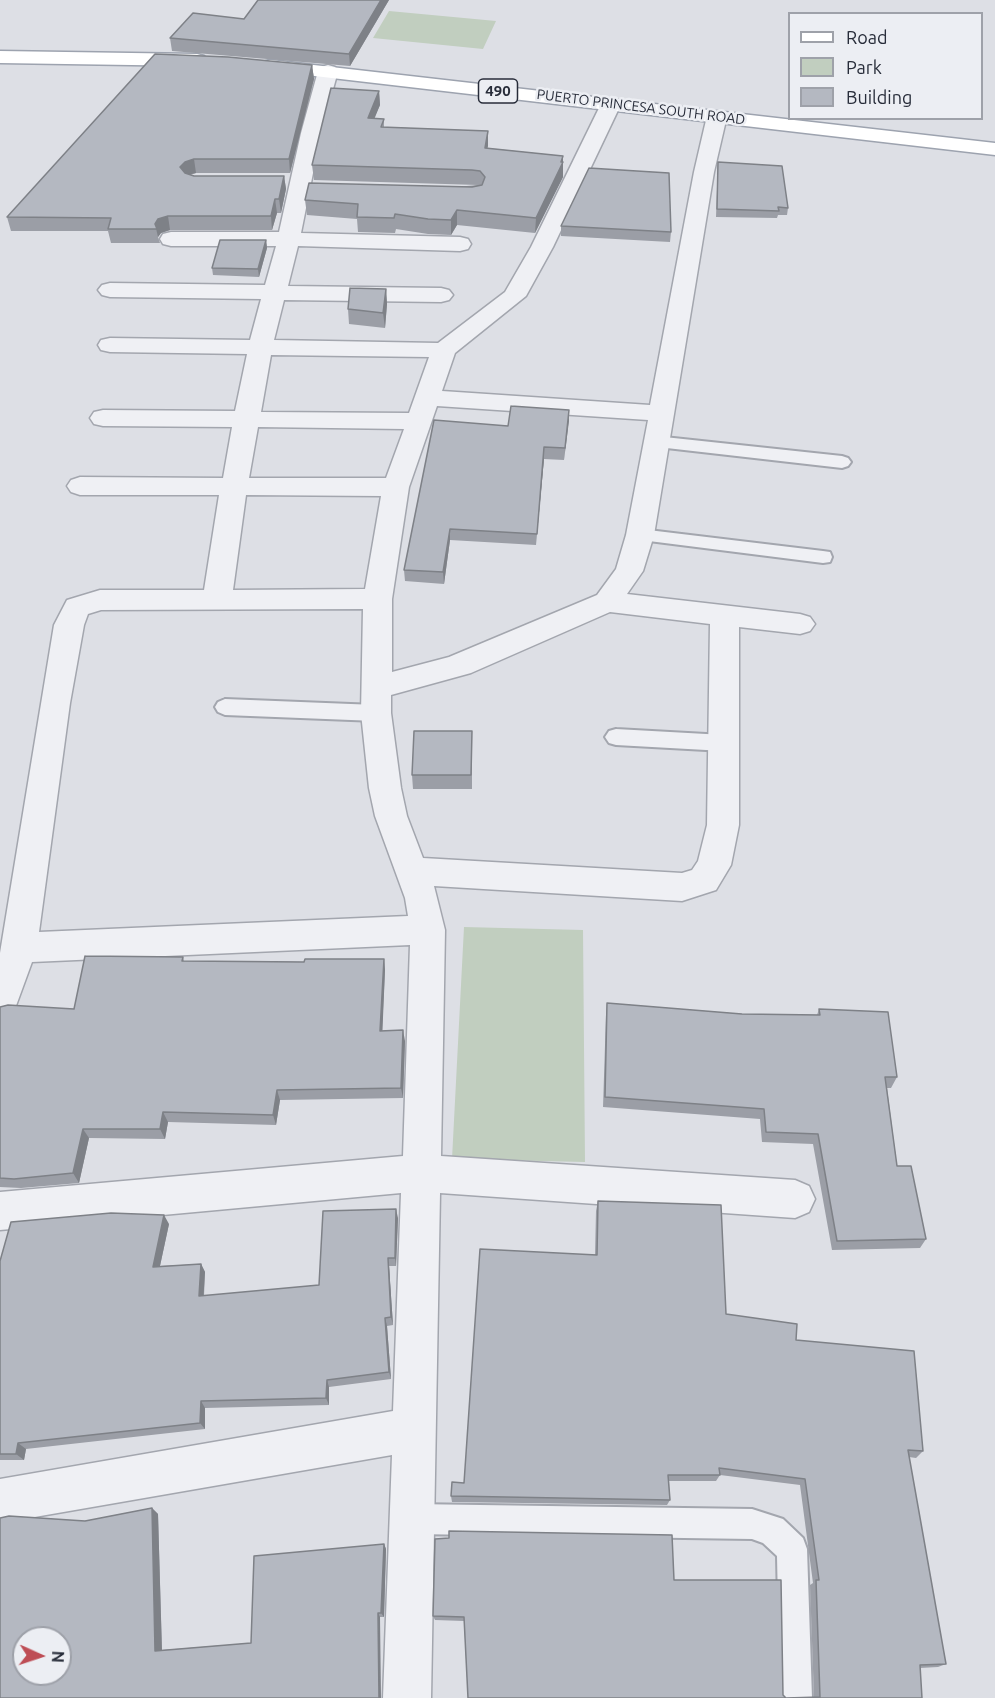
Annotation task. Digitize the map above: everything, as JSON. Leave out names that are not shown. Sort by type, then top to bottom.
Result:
[{"type":"main road","points":[[0,57],[219,61]]},
{"type":"main road","name":"PUERTO PRINCESA SOUTH ROAD","points":[[252,64],[995,149]]},
{"type":"street","points":[[217,601],[234,487],[260,347],[289,239],[311,133],[328,71]]},
{"type":"street","points":[[407,1698],[428,930],[422,898],[391,816],[385,788],[376,700],[378,599],[396,487],[444,350],[514,296],[542,247],[611,104]]},
{"type":"street","points":[[607,602],[629,571],[640,535],[704,172],[717,116]]},
{"type":"street","points":[[171,239],[289,239],[460,244]]},
{"type":"street","points":[[110,290],[441,295]]},
{"type":"street","points":[[110,345],[444,350]]},
{"type":"street","points":[[103,418],[246,419],[423,410],[662,413]]},
{"type":"street","points":[[80,486],[396,487]]},
{"type":"street","points":[[0,1003],[19,948],[54,702],[69,625],[77,607],[100,600],[378,599]]},
{"type":"street","points":[[376,700],[425,676],[459,665],[607,602],[800,624]]},
{"type":"street","points":[[413,871],[682,887],[704,880],[714,865],[723,825],[724,617]]},
{"type":"street","points":[[19,948],[428,930]]},
{"type":"street","points":[[0,1211],[422,1173],[795,1199]]},
{"type":"street","points":[[0,1502],[415,1429]]},
{"type":"lane","points":[[655,442],[842,462]]},
{"type":"lane","points":[[640,535],[823,557]]},
{"type":"lane","points":[[225,707],[376,700]]},
{"type":"lane","points":[[616,737],[724,743]]},
{"type":"lane","points":[[412,1519],[753,1524],[772,1530],[792,1549],[796,1698]]},
{"type":"green space","points":[[389,11],[496,21],[483,49],[373,38]]},
{"type":"green space","points":[[464,927],[583,930],[585,1162],[452,1159]]},
{"type":"building","points":[[258,0],[381,0],[349,54],[170,38],[193,13],[244,19]]},
{"type":"building","points":[[155,54],[228,57],[312,65],[289,159],[194,159],[185,162],[180,167],[185,173],[194,176],[284,176],[279,199],[275,199],[271,216],[168,216],[158,219],[155,224],[157,229],[108,229],[111,218],[7,217]]},
{"type":"building","points":[[331,88],[379,91],[368,118],[384,119],[381,127],[488,131],[485,148],[563,156],[561,162],[563,162],[536,218],[457,210],[451,220],[395,214],[394,218],[357,217],[358,204],[305,200],[309,183],[472,187],[482,185],[485,177],[480,171],[472,170],[312,165]]},
{"type":"building","points":[[718,162],[782,166],[788,208],[778,207],[779,211],[717,209]]},
{"type":"building","points":[[589,168],[669,173],[671,232],[561,226]]},
{"type":"building","points":[[220,240],[266,240],[258,269],[212,268]]},
{"type":"building","points":[[350,288],[386,289],[383,313],[348,309]]},
{"type":"building","points":[[511,406],[569,410],[565,448],[544,447],[537,534],[450,529],[443,572],[404,570],[434,420],[508,426]]},
{"type":"building","points":[[414,731],[472,731],[471,775],[412,775]]},
{"type":"building","points":[[85,956],[183,957],[182,961],[304,962],[305,959],[384,959],[380,1031],[403,1030],[401,1088],[277,1090],[273,1115],[163,1112],[160,1129],[83,1129],[73,1173],[14,1179],[0,1178],[0,1007],[8,1005],[74,1009]]},
{"type":"building","points":[[607,1003],[742,1014],[820,1015],[819,1009],[888,1012],[897,1077],[885,1077],[897,1166],[911,1166],[926,1239],[837,1241],[818,1134],[766,1132],[764,1109],[605,1097]]},
{"type":"building","points":[[598,1201],[721,1205],[726,1314],[797,1324],[796,1340],[914,1351],[923,1451],[908,1450],[946,1664],[920,1665],[922,1698],[786,1698],[820,1697],[816,1580],[819,1580],[805,1479],[719,1468],[720,1475],[668,1475],[670,1500],[451,1496],[452,1482],[464,1483],[480,1249],[597,1255]]},
{"type":"building","points":[[396,1209],[395,1258],[388,1258],[391,1317],[385,1318],[389,1372],[327,1380],[326,1398],[201,1401],[200,1423],[18,1443],[16,1454],[0,1454],[0,1261],[11,1222],[111,1213],[164,1215],[153,1267],[201,1264],[199,1296],[319,1285],[323,1211]]},
{"type":"building","points":[[152,1508],[155,1651],[251,1643],[254,1556],[384,1544],[381,1613],[378,1613],[379,1698],[0,1698],[0,1518],[9,1516],[85,1521]]},
{"type":"building","points":[[449,1531],[672,1535],[674,1580],[781,1580],[783,1695],[786,1698],[468,1698],[464,1617],[433,1616],[435,1539],[449,1538]]}]
